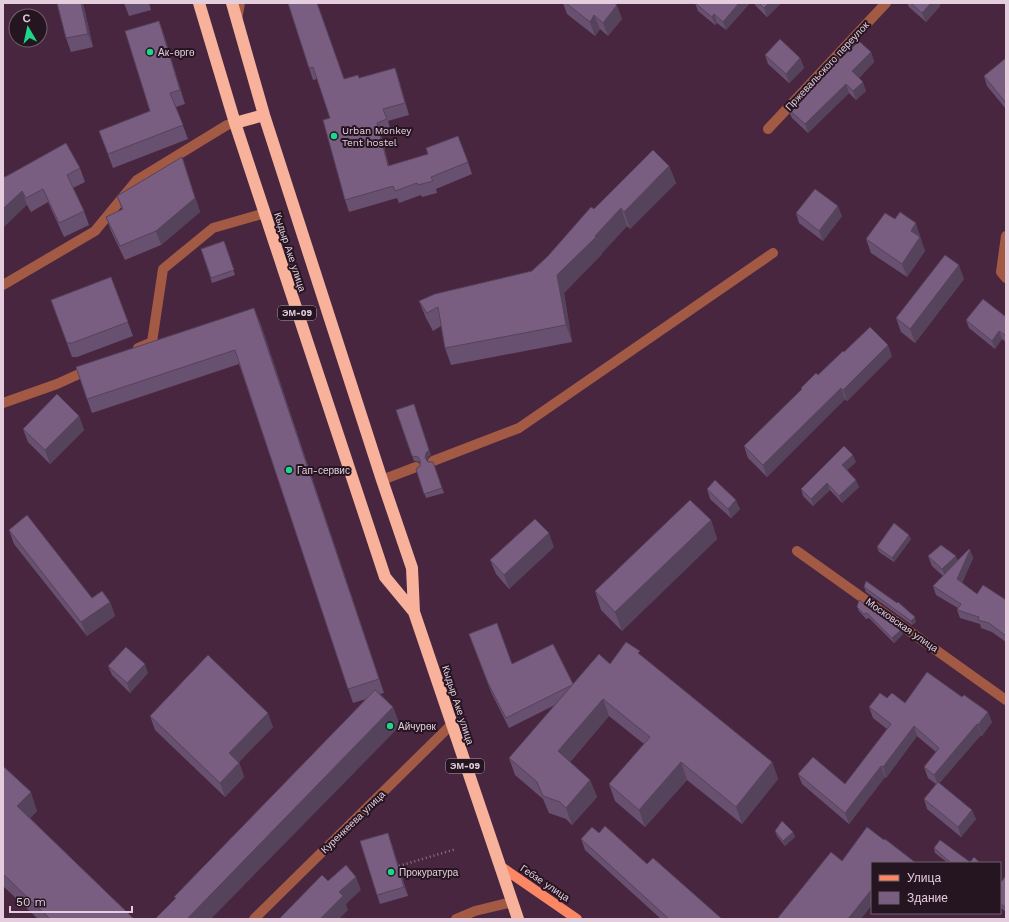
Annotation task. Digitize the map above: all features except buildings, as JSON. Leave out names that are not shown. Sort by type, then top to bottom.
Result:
[{"type":"highway","name":"Кыдыр Аке улица","points":[[199,3],[234,123],[385,577],[414,612]]},
{"type":"highway","name":"Кыдыр Аке улица","points":[[232,3],[264,115],[412,568],[414,612],[451,726],[518,919]]},
{"type":"highway","points":[[234,123],[264,115]]},
{"type":"main road","name":"Гебзе улица","points":[[500,866],[577,919]]},
{"type":"street","points":[[237,20],[240,3]]},
{"type":"street","name":"Пржевальского переулок","points":[[768,129],[886,3]]},
{"type":"street","points":[[3,286],[95,231],[137,180],[227,125],[234,123]]},
{"type":"street","points":[[132,351],[152,342],[163,269],[213,228],[264,213]]},
{"type":"street","points":[[1004,275],[1006,236]]},
{"type":"street","points":[[433,461],[519,428],[773,253]]},
{"type":"street","points":[[3,403],[57,384],[98,366]]},
{"type":"street","points":[[382,480],[416,467]]},
{"type":"street","name":"Московская улица","points":[[797,551],[1006,700]]},
{"type":"street","name":"Куренкеева улица","points":[[254,919],[451,726]]},
{"type":"street","points":[[456,919],[475,911],[512,902]]},
{"type":"path","points":[[399,866],[456,849]]},
{"type":"place","name":"Ак-өргө","points":[[150,52]]},
{"type":"place","name":"Urban Monkey Tent hostel","points":[[334,136]]},
{"type":"place","name":"Гап-сервис","points":[[289,470]]},
{"type":"place","name":"Айчурөк","points":[[390,726]]},
{"type":"place","name":"Прокуратура","points":[[391,872]]}]
